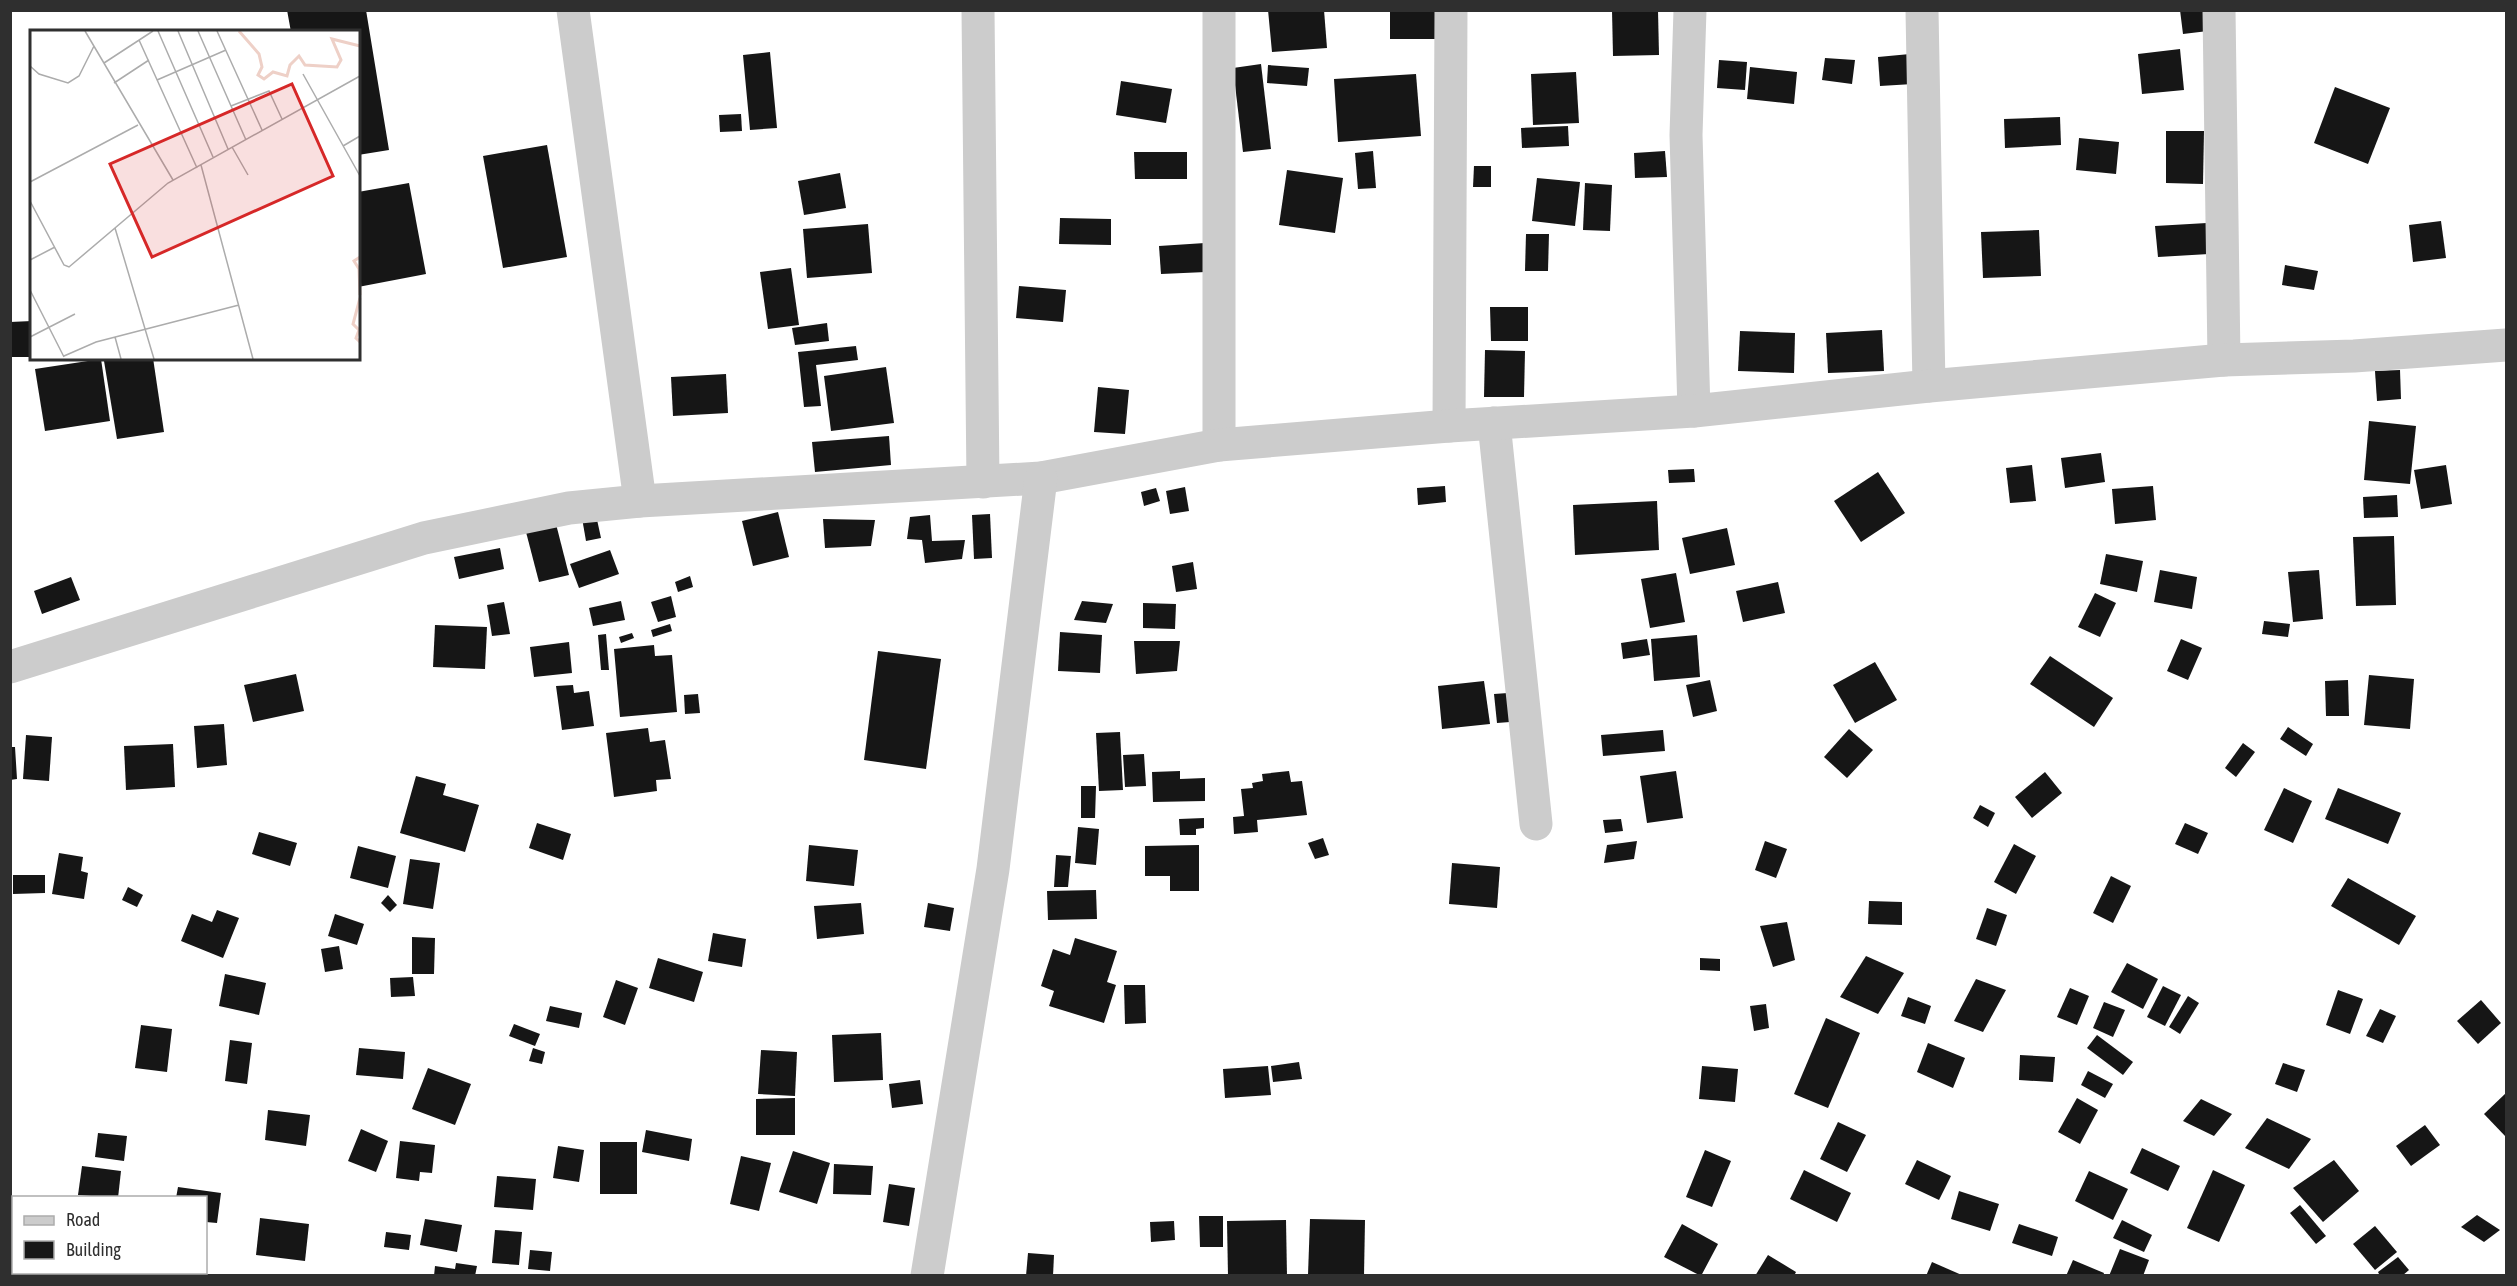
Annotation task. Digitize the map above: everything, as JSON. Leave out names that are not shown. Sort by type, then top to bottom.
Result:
[{"type":"street","points":[[573,10],[640,501]]},
{"type":"street","points":[[978,10],[983,482]]},
{"type":"street","points":[[1219,10],[1219,445]]},
{"type":"street","points":[[1449,426],[1451,10]]},
{"type":"street","points":[[1690,10],[1686,135],[1694,411]]},
{"type":"street","points":[[1922,10],[1929,386]]},
{"type":"street","points":[[2219,10],[2224,360]]},
{"type":"street","points":[[10,667],[424,538],[568,508],[640,501],[1041,478],[1219,445],[1449,426],[1694,411],[1929,386],[2224,360],[2354,356],[2506,345]]},
{"type":"street","points":[[1494,423],[1536,824]]},
{"type":"street","points":[[927,1275],[993,869],[1041,478]]},
{"type":"building","points":[[287,10],[366,10],[389,150],[360,155],[360,30],[291,30]]},
{"type":"building","points":[[1268,10],[1324,10],[1327,48],[1272,52]]},
{"type":"building","points":[[1390,10],[1441,10],[1441,39],[1390,39]]},
{"type":"building","points":[[1612,10],[1658,10],[1659,55],[1613,56]]},
{"type":"building","points":[[2180,10],[2205,10],[2208,31],[2183,34]]},
{"type":"building","points":[[2180,49],[2184,90],[2142,94],[2138,54]]},
{"type":"building","points":[[770,52],[777,128],[750,130],[743,55]]},
{"type":"building","points":[[1910,54],[1913,84],[1880,86],[1878,57]]},
{"type":"building","points":[[1825,58],[1855,60],[1852,84],[1822,80]]},
{"type":"building","points":[[1719,60],[1747,62],[1745,90],[1717,88]]},
{"type":"building","points":[[1261,64],[1271,149],[1243,152],[1233,68]]},
{"type":"building","points":[[1268,65],[1309,68],[1307,86],[1267,83]]},
{"type":"building","points":[[1750,67],[1797,72],[1794,104],[1747,99]]},
{"type":"building","points":[[1576,72],[1579,123],[1533,125],[1531,74]]},
{"type":"building","points":[[1416,74],[1421,136],[1338,142],[1334,79]]},
{"type":"building","points":[[1121,81],[1172,89],[1166,123],[1116,115]]},
{"type":"building","points":[[2335,87],[2390,108],[2368,164],[2314,143]]},
{"type":"building","points":[[741,114],[742,131],[720,132],[719,115]]},
{"type":"building","points":[[2060,117],[2061,145],[2005,148],[2004,119]]},
{"type":"building","points":[[1568,126],[1569,146],[1522,148],[1521,128]]},
{"type":"building","points":[[2166,131],[2204,131],[2203,184],[2166,183]]},
{"type":"building","points":[[2079,138],[2119,142],[2116,174],[2076,170]]},
{"type":"building","points":[[547,145],[567,257],[503,268],[483,156]]},
{"type":"building","points":[[1373,151],[1376,188],[1358,189],[1355,153]]},
{"type":"building","points":[[1665,151],[1667,177],[1635,178],[1634,153]]},
{"type":"building","points":[[1134,152],[1187,152],[1187,179],[1135,179]]},
{"type":"building","points":[[1474,166],[1491,166],[1491,187],[1473,187]]},
{"type":"building","points":[[1287,170],[1343,178],[1335,233],[1279,225]]},
{"type":"building","points":[[840,173],[846,208],[804,215],[798,181]]},
{"type":"building","points":[[1537,178],[1580,182],[1575,226],[1532,221]]},
{"type":"building","points":[[409,183],[426,274],[360,287],[360,192]]},
{"type":"building","points":[[1585,183],[1612,185],[1610,231],[1583,230]]},
{"type":"building","points":[[1060,218],[1111,219],[1111,245],[1059,244]]},
{"type":"building","points":[[2441,221],[2446,258],[2413,262],[2409,225]]},
{"type":"building","points":[[2207,223],[2209,254],[2158,257],[2155,226]]},
{"type":"building","points":[[868,224],[872,273],[807,278],[803,229]]},
{"type":"building","points":[[2039,230],[2041,276],[1983,278],[1981,232]]},
{"type":"building","points":[[1526,234],[1549,234],[1548,271],[1525,271]]},
{"type":"building","points":[[1205,243],[1206,272],[1161,274],[1159,246]]},
{"type":"building","points":[[2285,265],[2318,271],[2314,290],[2282,285]]},
{"type":"building","points":[[791,268],[799,325],[768,329],[760,272]]},
{"type":"building","points":[[1019,286],[1066,290],[1063,322],[1016,318]]},
{"type":"building","points":[[1490,307],[1528,307],[1528,341],[1491,341]]},
{"type":"building","points":[[30,321],[30,357],[10,357],[10,322]]},
{"type":"building","points":[[827,323],[829,341],[795,345],[792,328]]},
{"type":"building","points":[[1882,330],[1884,371],[1828,373],[1826,333]]},
{"type":"building","points":[[1740,331],[1795,333],[1794,373],[1738,371]]},
{"type":"building","points":[[856,346],[858,360],[816,365],[821,406],[804,407],[798,352]]},
{"type":"building","points":[[1485,350],[1525,351],[1524,397],[1484,397]]},
{"type":"building","points":[[101,360],[110,421],[45,431],[35,369]]},
{"type":"building","points":[[153,360],[164,432],[117,439],[104,361]]},
{"type":"building","points":[[886,367],[894,423],[831,431],[824,376]]},
{"type":"building","points":[[2400,370],[2401,399],[2377,401],[2375,371]]},
{"type":"building","points":[[726,374],[728,413],[673,416],[671,377]]},
{"type":"building","points":[[1098,387],[1129,390],[1125,434],[1094,432]]},
{"type":"building","points":[[2369,421],[2416,426],[2410,484],[2364,480]]},
{"type":"building","points":[[889,436],[891,465],[815,472],[812,442]]},
{"type":"building","points":[[2101,453],[2105,482],[2065,488],[2061,458]]},
{"type":"building","points":[[2032,465],[2036,501],[2010,503],[2006,468]]},
{"type":"building","points":[[2446,465],[2452,504],[2421,509],[2414,470]]},
{"type":"building","points":[[1694,469],[1695,482],[1669,483],[1668,470]]},
{"type":"building","points":[[1878,472],[1905,513],[1861,542],[1834,501]]},
{"type":"building","points":[[1445,486],[1446,502],[1418,505],[1417,488]]},
{"type":"building","points":[[2153,486],[2156,520],[2115,524],[2112,489]]},
{"type":"building","points":[[1185,487],[1189,511],[1170,514],[1166,491]]},
{"type":"building","points":[[1156,488],[1160,501],[1144,506],[1141,492]]},
{"type":"building","points":[[2397,495],[2398,517],[2364,518],[2363,497]]},
{"type":"building","points":[[1657,501],[1659,550],[1575,555],[1573,505]]},
{"type":"building","points":[[778,512],[789,557],[753,566],[742,521]]},
{"type":"building","points":[[990,514],[992,558],[974,559],[972,515]]},
{"type":"building","points":[[596,515],[601,538],[586,541],[582,518]]},
{"type":"building","points":[[930,515],[932,541],[965,540],[962,559],[925,563],[922,540],[907,539],[910,517]]},
{"type":"building","points":[[823,519],[875,520],[871,546],[825,548]]},
{"type":"building","points":[[556,524],[569,575],[539,582],[526,532]]},
{"type":"building","points":[[1727,528],[1735,565],[1690,574],[1682,538]]},
{"type":"building","points":[[2394,536],[2396,605],[2356,606],[2353,537]]},
{"type":"building","points":[[500,548],[504,569],[459,579],[454,557]]},
{"type":"building","points":[[610,550],[619,574],[579,588],[570,564]]},
{"type":"building","points":[[2106,554],[2143,561],[2137,592],[2100,584]]},
{"type":"building","points":[[1193,562],[1197,589],[1176,592],[1172,566]]},
{"type":"building","points":[[2160,570],[2197,577],[2192,609],[2154,602]]},
{"type":"building","points":[[2319,570],[2323,619],[2293,622],[2288,572]]},
{"type":"building","points":[[1676,573],[1685,622],[1650,628],[1641,579]]},
{"type":"building","points":[[690,576],[693,587],[678,592],[675,582]]},
{"type":"building","points":[[71,577],[80,600],[42,614],[34,591]]},
{"type":"building","points":[[1778,582],[1785,613],[1743,622],[1736,591]]},
{"type":"building","points":[[2095,593],[2116,603],[2100,637],[2078,627]]},
{"type":"building","points":[[671,596],[676,617],[658,622],[651,602]]},
{"type":"building","points":[[621,601],[625,620],[593,626],[589,608]]},
{"type":"building","points":[[1082,601],[1113,604],[1106,623],[1074,620]]},
{"type":"building","points":[[504,602],[510,634],[492,636],[487,605]]},
{"type":"building","points":[[1143,603],[1176,604],[1175,629],[1143,628]]},
{"type":"building","points":[[2264,621],[2290,624],[2288,637],[2262,634]]},
{"type":"building","points":[[670,624],[672,631],[653,637],[651,630]]},
{"type":"building","points":[[435,625],[487,627],[485,669],[433,667]]},
{"type":"building","points":[[1060,632],[1102,635],[1100,673],[1058,671]]},
{"type":"building","points":[[632,633],[634,638],[621,643],[619,637]]},
{"type":"building","points":[[606,634],[609,670],[601,670],[598,635]]},
{"type":"building","points":[[1697,635],[1700,677],[1654,681],[1651,639]]},
{"type":"building","points":[[1647,639],[1650,655],[1623,659],[1621,643]]},
{"type":"building","points":[[2181,639],[2202,648],[2188,680],[2167,671]]},
{"type":"building","points":[[1134,641],[1180,641],[1177,671],[1136,674]]},
{"type":"building","points":[[569,642],[572,673],[534,677],[530,647]]},
{"type":"building","points":[[654,645],[655,656],[672,655],[677,712],[620,717],[614,649]]},
{"type":"building","points":[[878,651],[941,659],[926,769],[864,760]]},
{"type":"building","points":[[2050,656],[2113,698],[2094,727],[2030,684]]},
{"type":"building","points":[[1875,662],[1897,700],[1855,723],[1833,685]]},
{"type":"building","points":[[296,674],[304,711],[253,722],[244,685]]},
{"type":"building","points":[[2369,675],[2414,679],[2410,729],[2364,725]]},
{"type":"building","points":[[1710,680],[1717,711],[1693,717],[1686,685]]},
{"type":"building","points":[[2348,680],[2349,716],[2326,716],[2325,681]]},
{"type":"building","points":[[1484,681],[1490,724],[1442,729],[1438,686]]},
{"type":"building","points":[[573,685],[574,693],[589,691],[594,726],[562,730],[556,686]]},
{"type":"building","points":[[1508,693],[1510,722],[1497,723],[1494,694]]},
{"type":"building","points":[[698,694],[700,713],[685,714],[684,695]]},
{"type":"building","points":[[224,724],[227,765],[197,768],[194,726]]},
{"type":"building","points":[[2288,727],[2313,744],[2306,756],[2280,739]]},
{"type":"building","points":[[648,728],[650,742],[665,740],[671,779],[656,780],[657,791],[614,797],[606,733]]},
{"type":"building","points":[[1849,729],[1873,750],[1847,778],[1824,757]]},
{"type":"building","points":[[1663,730],[1665,751],[1603,756],[1601,735]]},
{"type":"building","points":[[1120,732],[1123,790],[1099,791],[1096,733]]},
{"type":"building","points":[[26,735],[52,737],[49,781],[23,779]]},
{"type":"building","points":[[2243,743],[2255,752],[2236,777],[2225,768]]},
{"type":"building","points":[[173,744],[175,787],[126,790],[124,746]]},
{"type":"building","points":[[10,747],[15,747],[17,779],[10,780]]},
{"type":"building","points":[[1144,754],[1146,786],[1125,787],[1123,755]]},
{"type":"building","points":[[1180,771],[1180,779],[1205,778],[1205,801],[1153,802],[1152,772]]},
{"type":"building","points":[[1289,771],[1291,782],[1302,781],[1307,815],[1257,820],[1258,832],[1234,834],[1233,817],[1244,816],[1241,789],[1253,788],[1252,783],[1263,781],[1262,774]]},
{"type":"building","points":[[1676,771],[1683,818],[1647,823],[1640,776]]},
{"type":"building","points":[[2045,772],[2062,793],[2032,818],[2015,797]]},
{"type":"building","points":[[416,776],[446,784],[443,795],[479,805],[465,852],[400,833]]},
{"type":"building","points":[[1081,786],[1096,786],[1095,818],[1081,818]]},
{"type":"building","points":[[2284,788],[2312,801],[2293,843],[2264,830]]},
{"type":"building","points":[[2338,788],[2401,813],[2388,844],[2325,819]]},
{"type":"building","points":[[1980,805],[1995,813],[1988,827],[1973,818]]},
{"type":"building","points":[[1204,818],[1204,828],[1196,829],[1196,835],[1180,835],[1179,819]]},
{"type":"building","points":[[1621,819],[1623,831],[1605,833],[1603,820]]},
{"type":"building","points":[[537,823],[571,834],[563,860],[529,848]]},
{"type":"building","points":[[2185,823],[2208,833],[2198,854],[2175,844]]},
{"type":"building","points":[[1078,827],[1099,829],[1096,865],[1075,863]]},
{"type":"building","points":[[259,832],[297,843],[290,866],[252,854]]},
{"type":"building","points":[[1323,838],[1329,855],[1315,859],[1308,843]]},
{"type":"building","points":[[1637,841],[1634,859],[1604,863],[1607,845]]},
{"type":"building","points":[[1765,841],[1787,849],[1776,878],[1755,870]]},
{"type":"building","points":[[2014,844],[2036,856],[2016,894],[1994,882]]},
{"type":"building","points":[[809,845],[858,850],[854,886],[806,881]]},
{"type":"building","points":[[1199,845],[1199,891],[1170,891],[1170,876],[1145,876],[1145,846]]},
{"type":"building","points":[[358,846],[396,856],[388,888],[350,878]]},
{"type":"building","points":[[59,853],[83,857],[81,871],[88,873],[84,899],[52,894]]},
{"type":"building","points":[[1056,855],[1071,856],[1068,887],[1054,887]]},
{"type":"building","points":[[410,859],[440,863],[433,909],[403,904]]},
{"type":"building","points":[[1452,863],[1500,867],[1497,908],[1449,904]]},
{"type":"building","points":[[13,875],[45,875],[45,893],[13,894]]},
{"type":"building","points":[[2111,876],[2131,886],[2113,923],[2093,913]]},
{"type":"building","points":[[2348,878],[2416,916],[2399,945],[2331,906]]},
{"type":"building","points":[[128,887],[143,895],[137,907],[122,900]]},
{"type":"building","points":[[1096,890],[1097,919],[1048,920],[1047,891]]},
{"type":"building","points":[[388,895],[397,905],[390,912],[381,903]]},
{"type":"building","points":[[1869,901],[1902,902],[1902,925],[1868,924]]},
{"type":"building","points":[[861,903],[864,934],[817,939],[814,906]]},
{"type":"building","points":[[928,903],[954,908],[950,931],[924,927]]},
{"type":"building","points":[[1987,908],[2007,915],[1996,946],[1976,939]]},
{"type":"building","points":[[217,910],[239,918],[223,958],[181,941],[192,914],[212,922]]},
{"type":"building","points":[[335,914],[364,924],[357,945],[328,936]]},
{"type":"building","points":[[1787,922],[1795,960],[1773,967],[1760,926]]},
{"type":"building","points":[[713,933],[746,939],[742,967],[708,961]]},
{"type":"building","points":[[412,937],[435,938],[434,974],[412,974]]},
{"type":"building","points":[[1075,938],[1117,951],[1107,982],[1116,985],[1104,1023],[1049,1006],[1054,991],[1041,986],[1053,949],[1070,955]]},
{"type":"building","points":[[339,946],[343,969],[325,972],[321,949]]},
{"type":"building","points":[[1866,956],[1904,973],[1878,1014],[1840,997]]},
{"type":"building","points":[[658,958],[703,972],[694,1002],[649,988]]},
{"type":"building","points":[[1700,958],[1720,959],[1720,971],[1700,970]]},
{"type":"building","points":[[2127,963],[2158,979],[2143,1009],[2111,992]]},
{"type":"building","points":[[225,974],[266,983],[259,1015],[219,1006]]},
{"type":"building","points":[[413,977],[415,996],[391,997],[390,978]]},
{"type":"building","points":[[1976,979],[2006,990],[1983,1032],[1954,1021]]},
{"type":"building","points":[[616,980],[638,988],[625,1025],[603,1017]]},
{"type":"building","points":[[1124,985],[1145,985],[1146,1023],[1125,1024]]},
{"type":"building","points":[[2163,986],[2181,995],[2165,1026],[2147,1017]]},
{"type":"building","points":[[2070,988],[2089,996],[2077,1025],[2057,1017]]},
{"type":"building","points":[[2338,990],[2363,999],[2350,1034],[2326,1025]]},
{"type":"building","points":[[2188,996],[2199,1003],[2180,1034],[2169,1027]]},
{"type":"building","points":[[1908,997],[1931,1006],[1925,1024],[1901,1016]]},
{"type":"building","points":[[2481,1000],[2501,1023],[2478,1044],[2457,1021]]},
{"type":"building","points":[[2104,1002],[2125,1010],[2113,1037],[2093,1028]]},
{"type":"building","points":[[1766,1004],[1769,1028],[1754,1031],[1750,1006]]},
{"type":"building","points":[[550,1006],[582,1013],[579,1028],[546,1021]]},
{"type":"building","points":[[2380,1009],[2396,1016],[2383,1043],[2366,1036]]},
{"type":"building","points":[[1826,1018],[1860,1033],[1828,1108],[1794,1094]]},
{"type":"building","points":[[514,1024],[540,1034],[535,1046],[509,1036]]},
{"type":"building","points":[[141,1025],[172,1029],[167,1072],[135,1068]]},
{"type":"building","points":[[881,1033],[883,1080],[834,1082],[832,1035]]},
{"type":"building","points":[[2097,1035],[2133,1062],[2123,1075],[2087,1048]]},
{"type":"building","points":[[230,1040],[252,1043],[247,1084],[225,1081]]},
{"type":"building","points":[[1928,1043],[1965,1058],[1953,1088],[1917,1072]]},
{"type":"building","points":[[359,1048],[405,1052],[403,1079],[356,1075]]},
{"type":"building","points":[[533,1048],[545,1052],[542,1064],[529,1061]]},
{"type":"building","points":[[761,1050],[797,1052],[795,1096],[758,1094]]},
{"type":"building","points":[[2020,1055],[2055,1057],[2053,1082],[2019,1080]]},
{"type":"building","points":[[1299,1062],[1302,1079],[1273,1082],[1271,1066]]},
{"type":"building","points":[[2283,1063],[2305,1070],[2297,1092],[2275,1084]]},
{"type":"building","points":[[1268,1066],[1271,1095],[1225,1098],[1223,1069]]},
{"type":"building","points":[[1702,1066],[1738,1069],[1735,1102],[1699,1099]]},
{"type":"building","points":[[428,1068],[471,1084],[455,1125],[412,1109]]},
{"type":"building","points":[[2088,1071],[2113,1084],[2105,1098],[2081,1085]]},
{"type":"building","points":[[920,1080],[923,1104],[892,1108],[889,1084]]},
{"type":"building","points":[[2506,1093],[2506,1137],[2484,1114]]},
{"type":"building","points":[[795,1098],[795,1135],[756,1135],[756,1099]]},
{"type":"building","points":[[2077,1098],[2098,1110],[2080,1144],[2058,1132]]},
{"type":"building","points":[[2201,1099],[2232,1114],[2214,1136],[2183,1121]]},
{"type":"building","points":[[268,1110],[310,1115],[306,1146],[265,1140]]},
{"type":"building","points":[[2267,1118],[2311,1139],[2289,1169],[2245,1148]]},
{"type":"building","points":[[1838,1122],[1866,1135],[1847,1172],[1820,1159]]},
{"type":"building","points":[[2425,1125],[2440,1145],[2411,1166],[2396,1146]]},
{"type":"building","points":[[361,1129],[388,1141],[376,1172],[348,1161]]},
{"type":"building","points":[[646,1130],[692,1139],[689,1161],[642,1152]]},
{"type":"building","points":[[98,1133],[127,1136],[124,1161],[95,1157]]},
{"type":"building","points":[[400,1141],[435,1145],[432,1173],[420,1172],[419,1181],[396,1178]]},
{"type":"building","points":[[600,1142],[637,1142],[637,1194],[600,1194]]},
{"type":"building","points":[[558,1146],[584,1150],[579,1182],[553,1178]]},
{"type":"building","points":[[2142,1148],[2180,1166],[2168,1191],[2130,1173]]},
{"type":"building","points":[[1705,1150],[1731,1161],[1712,1207],[1686,1197]]},
{"type":"building","points":[[793,1151],[830,1163],[817,1204],[779,1192]]},
{"type":"building","points":[[741,1156],[771,1163],[759,1211],[730,1204]]},
{"type":"building","points":[[1917,1160],[1951,1176],[1939,1200],[1905,1184]]},
{"type":"building","points":[[2334,1160],[2359,1191],[2323,1222],[2293,1188]]},
{"type":"building","points":[[834,1164],[873,1166],[871,1195],[833,1194]]},
{"type":"building","points":[[82,1166],[121,1171],[118,1196],[78,1195]]},
{"type":"building","points":[[1804,1170],[1851,1193],[1837,1222],[1790,1199]]},
{"type":"building","points":[[2213,1170],[2245,1185],[2219,1242],[2187,1228]]},
{"type":"building","points":[[2089,1171],[2128,1189],[2113,1220],[2075,1201]]},
{"type":"building","points":[[497,1176],[536,1179],[533,1210],[494,1207]]},
{"type":"building","points":[[889,1184],[915,1188],[909,1226],[883,1222]]},
{"type":"building","points":[[178,1187],[221,1193],[217,1223],[207,1222],[207,1196],[176,1196]]},
{"type":"building","points":[[1959,1191],[1999,1204],[1990,1231],[1951,1219]]},
{"type":"building","points":[[2300,1205],[2326,1236],[2316,1244],[2290,1213]]},
{"type":"building","points":[[2477,1215],[2500,1230],[2484,1242],[2461,1227]]},
{"type":"building","points":[[1199,1216],[1223,1216],[1223,1247],[1200,1247]]},
{"type":"building","points":[[260,1218],[309,1224],[305,1261],[256,1255]]},
{"type":"building","points":[[425,1219],[462,1225],[457,1252],[420,1245]]},
{"type":"building","points":[[1310,1219],[1365,1220],[1364,1276],[1308,1275]]},
{"type":"building","points":[[1286,1220],[1287,1276],[1228,1276],[1227,1221]]},
{"type":"building","points":[[2122,1220],[2152,1235],[2144,1252],[2113,1238]]},
{"type":"building","points":[[1174,1221],[1175,1240],[1151,1242],[1150,1222]]},
{"type":"building","points":[[1682,1224],[1718,1244],[1701,1276],[1664,1257]]},
{"type":"building","points":[[2019,1224],[2058,1237],[2052,1256],[2012,1243]]},
{"type":"building","points":[[2375,1226],[2397,1252],[2375,1270],[2353,1244]]},
{"type":"building","points":[[495,1230],[522,1232],[519,1265],[492,1263]]},
{"type":"building","points":[[386,1232],[411,1235],[409,1250],[384,1247]]},
{"type":"building","points":[[2120,1249],[2149,1260],[2143,1276],[2109,1276]]},
{"type":"building","points":[[530,1250],[552,1252],[550,1271],[528,1269]]},
{"type":"building","points":[[1028,1253],[1054,1255],[1053,1276],[1026,1276]]},
{"type":"building","points":[[1768,1255],[1796,1272],[1794,1276],[1755,1276]]},
{"type":"building","points":[[2398,1257],[2409,1270],[2402,1276],[2380,1276],[2378,1272]]},
{"type":"building","points":[[2073,1260],[2104,1273],[2103,1276],[2066,1276]]},
{"type":"building","points":[[1932,1262],[1964,1276],[1926,1276]]},
{"type":"building","points":[[456,1263],[477,1266],[475,1276],[434,1276],[435,1266],[455,1269]]},
{"type":"building","points":[[85,1274],[126,1274],[126,1276],[85,1276]]},
{"type":"building","points":[[159,1274],[190,1274],[190,1276],[159,1276]]}]
